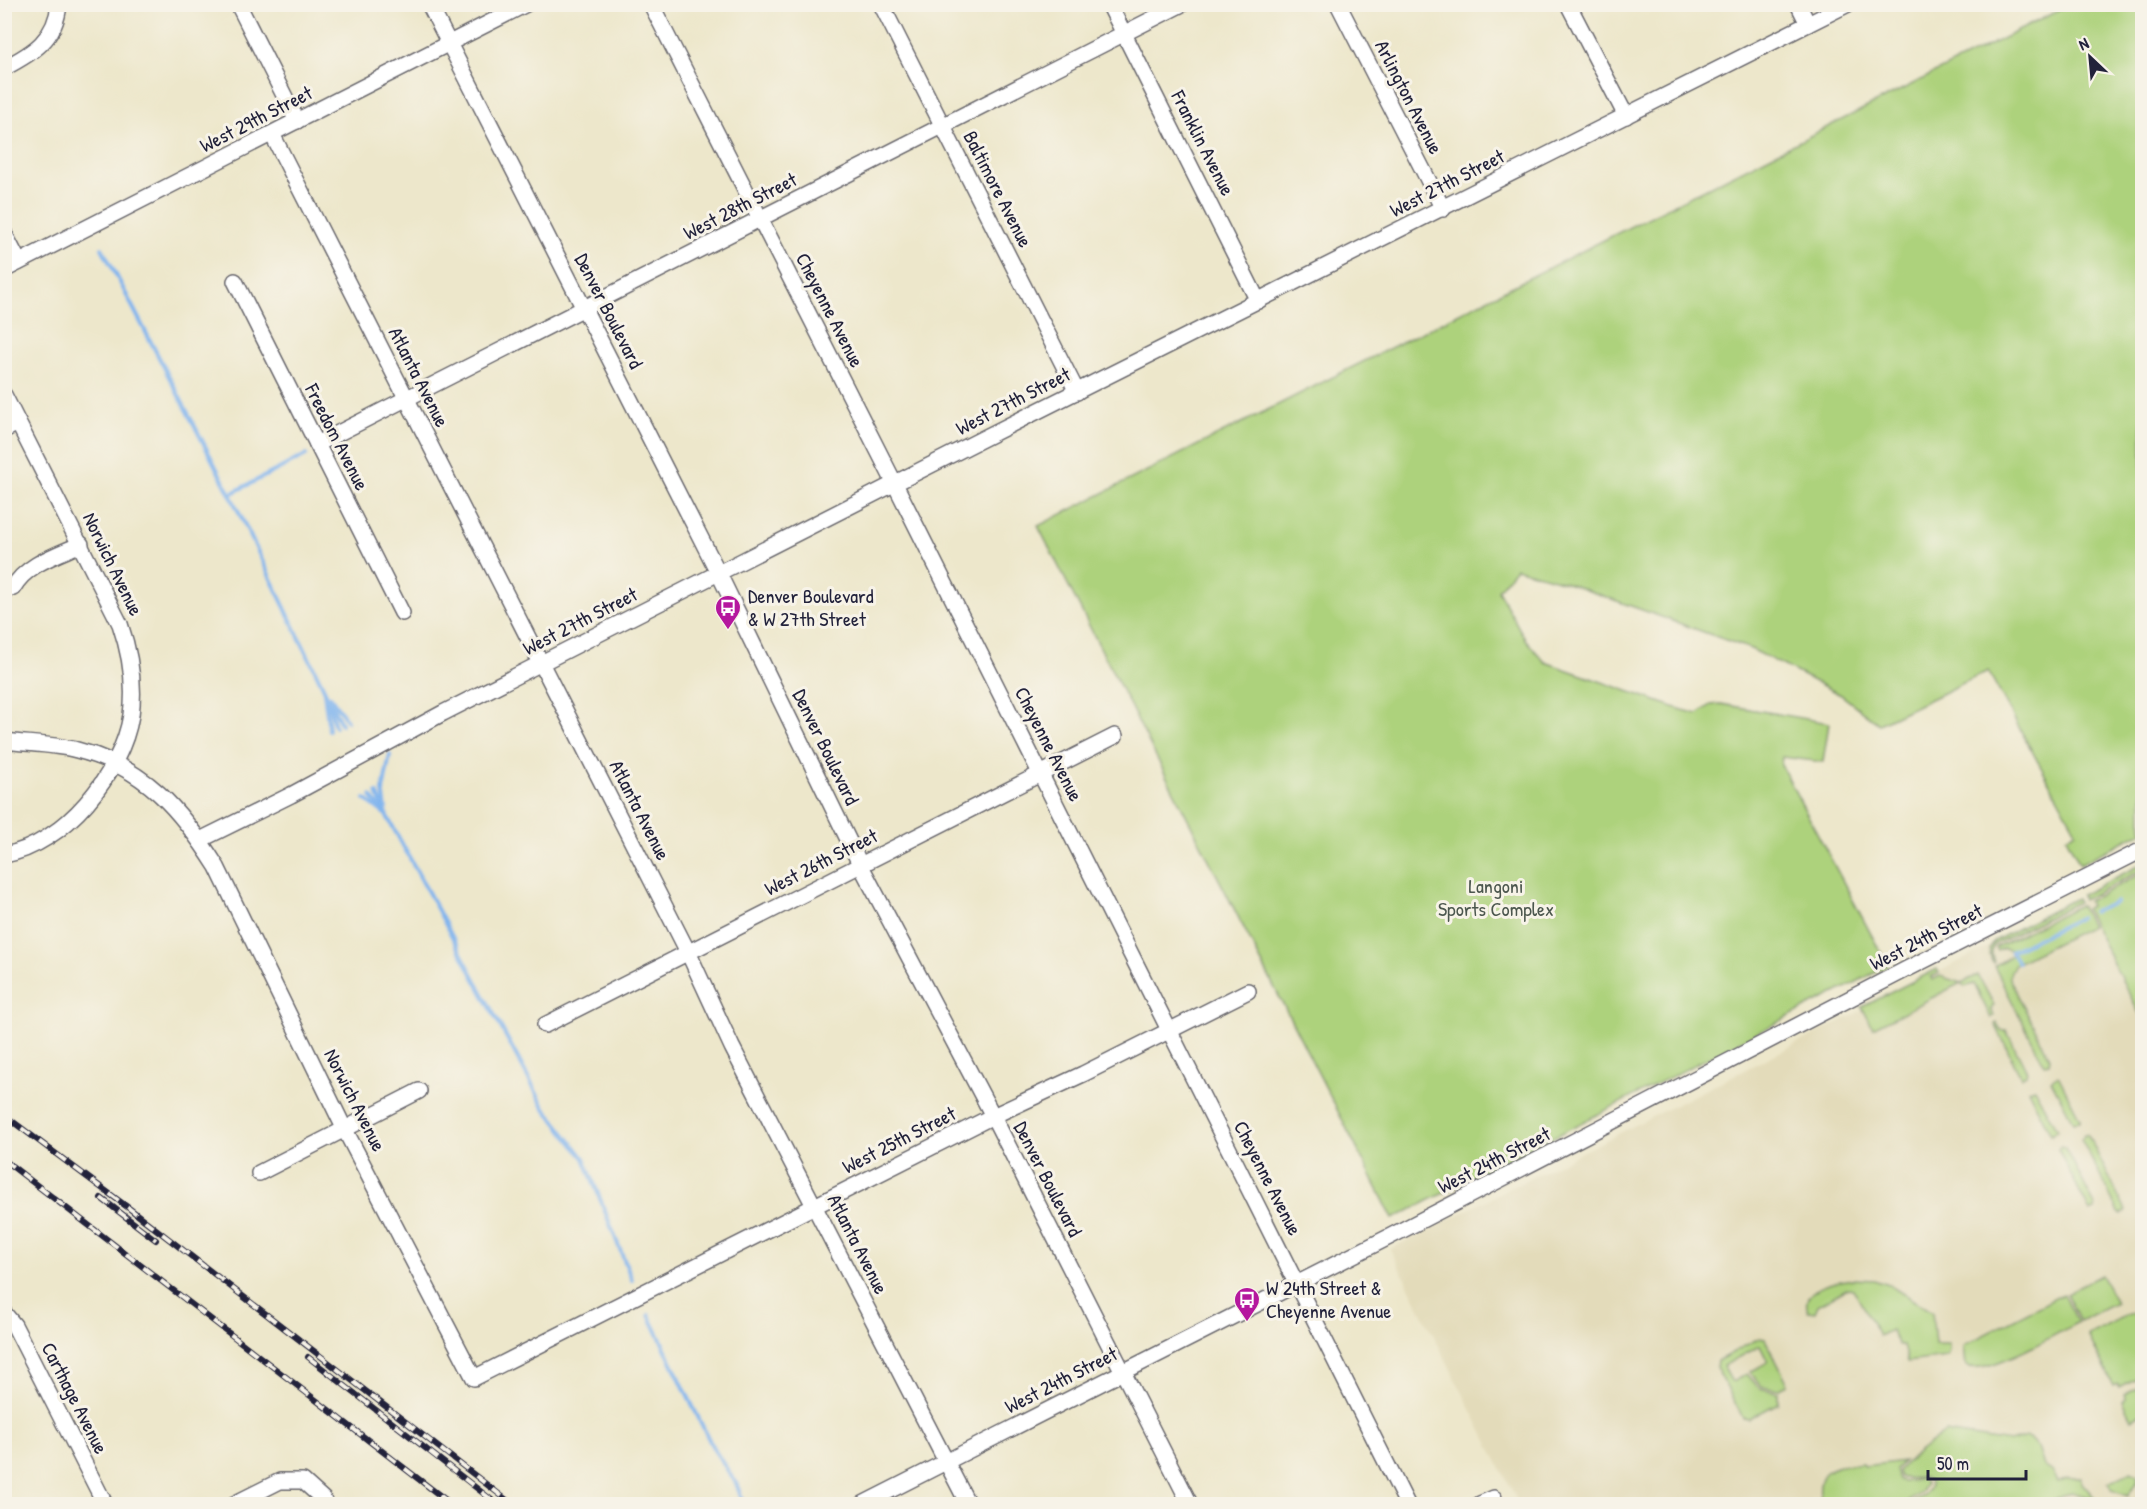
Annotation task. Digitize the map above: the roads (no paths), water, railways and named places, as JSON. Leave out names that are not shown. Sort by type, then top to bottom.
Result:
[{"type":"street","points":[[4,68],[28,56],[45,42],[56,21],[59,4]]},
{"type":"street","points":[[238,4],[297,121]]},
{"type":"street","name":"Denver Boulevard","points":[[429,4],[719,574],[861,866],[993,1116],[1190,1504]]},
{"type":"street","name":"West 29th Street","points":[[4,270],[526,4]]},
{"type":"street","name":"Cheyenne Avenue","points":[[651,4],[896,484],[1407,1504]]},
{"type":"street","name":"Baltimore Avenue","points":[[881,4],[1077,392]]},
{"type":"street","name":"Franklin Avenue","points":[[1109,4],[1258,301]]},
{"type":"street","name":"West 28th Street","points":[[317,444],[1182,4]]},
{"type":"street","name":"Arlington Avenue","points":[[1338,4],[1443,209]]},
{"type":"street","points":[[1568,4],[1626,116]]},
{"type":"street","points":[[1798,4],[1809,24]]},
{"type":"street","name":"West 27th Street","points":[[200,840],[291,795],[443,713],[1848,4]]},
{"type":"street","name":"Atlanta Avenue","points":[[272,134],[688,952],[732,1047],[968,1504]]},
{"type":"street","points":[[4,233],[19,262]]},
{"type":"street","name":"Freedom Avenue","points":[[235,281],[402,614]]},
{"type":"street","name":"Norwich Avenue","points":[[4,394],[11,426],[81,544],[120,624],[127,645],[131,669],[131,714],[125,740],[101,786],[75,815],[35,844],[17,853],[4,855]]},
{"type":"street","points":[[13,588],[19,578],[29,570],[81,544]]},
{"type":"street","name":"West 26th Street","points":[[545,1025],[1115,735]]},
{"type":"street","name":"Norwich Avenue","points":[[4,741],[77,750],[114,763],[142,777],[184,819],[200,840],[217,867],[345,1130],[474,1378]]},
{"type":"street","name":"West 24th Street","points":[[863,1504],[2142,850]]},
{"type":"street","name":"West 25th Street","points":[[474,1378],[993,1116],[1248,991]]},
{"type":"street","points":[[259,1173],[419,1091]]},
{"type":"street","name":"Carthage Avenue","points":[[4,1312],[14,1325],[105,1504]]},
{"type":"street","points":[[234,1504],[280,1481],[303,1480],[323,1499],[325,1504]]},
{"type":"waterway","points":[[102,248],[230,494],[341,724]]},
{"type":"waterway","points":[[230,494],[306,455]]},
{"type":"waterway","points":[[324,692],[329,730]]},
{"type":"waterway","points":[[330,696],[347,721]]},
{"type":"waterway","points":[[328,701],[335,727]]},
{"type":"waterway","points":[[386,809],[383,790],[390,755]]},
{"type":"waterway","points":[[377,793],[387,816],[544,1107],[584,1158],[632,1280]]},
{"type":"waterway","points":[[371,796],[382,810]]},
{"type":"waterway","points":[[365,799],[386,815]]},
{"type":"waterway","points":[[2093,912],[2116,902]]},
{"type":"waterway","points":[[2018,963],[2011,951],[2080,918]]},
{"type":"waterway","points":[[649,1315],[713,1448],[736,1483],[744,1504]]},
{"type":"railway","points":[[4,1115],[130,1209],[512,1504]]},
{"type":"railway","points":[[4,1160],[451,1504]]},
{"type":"railway","points":[[101,1198],[156,1240]]},
{"type":"railway","points":[[308,1357],[497,1504]]},
{"type":"place","name":"Denver Boulevard & W 27th Street","points":[[728,631]]},
{"type":"place","name":"W 24th Street & Cheyenne Avenue","points":[[1247,1323]]},
{"type":"park label","name":"Langoni Sports Complex","points":[[1496,898]]}]
